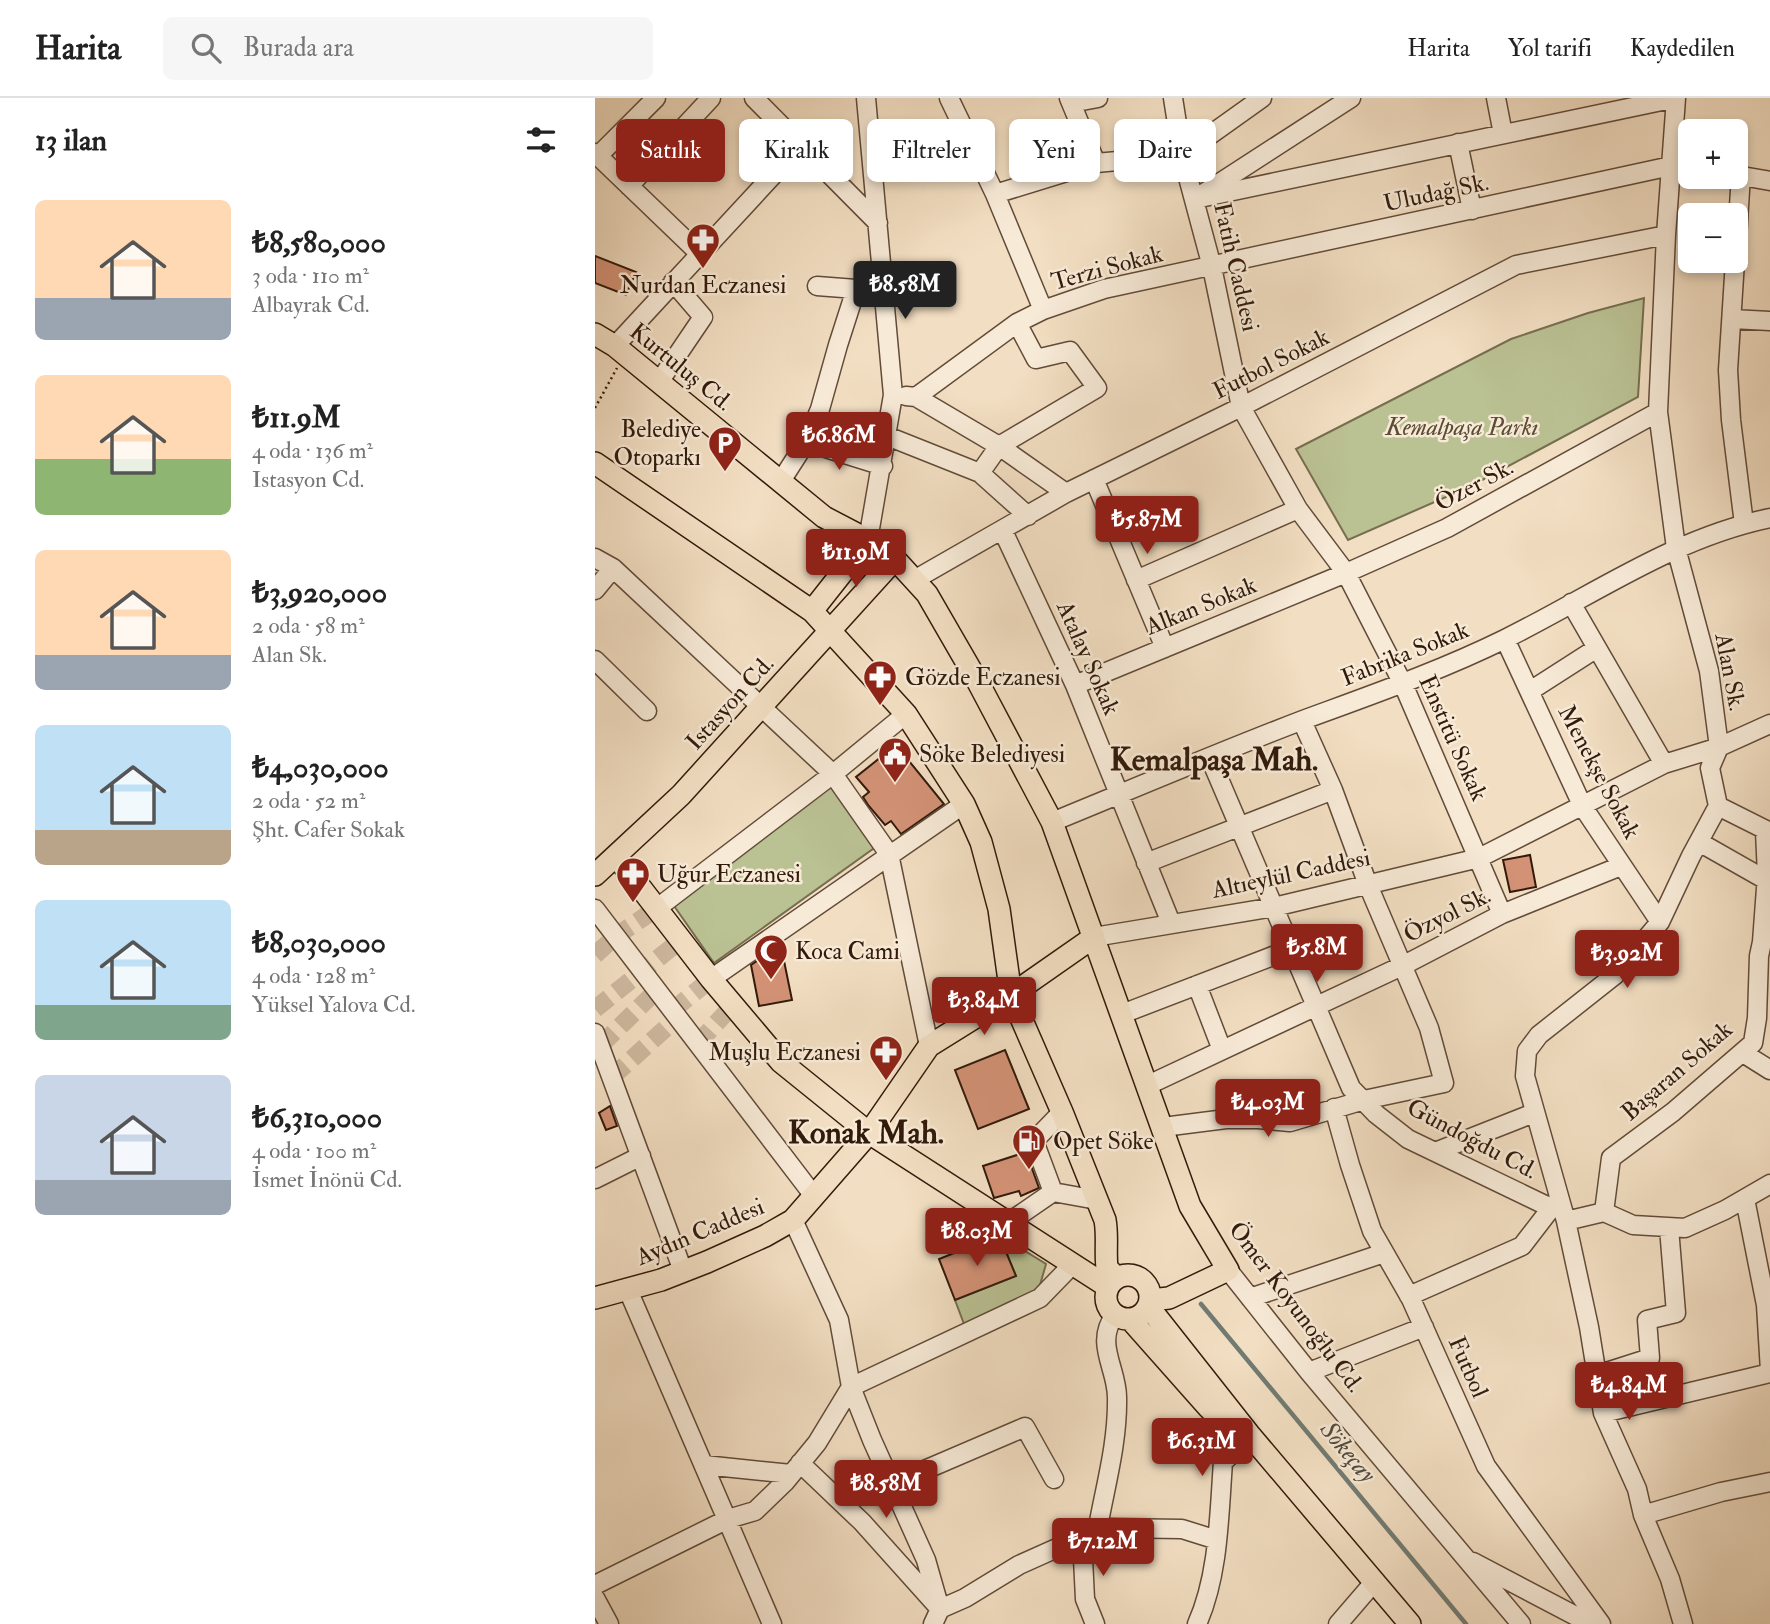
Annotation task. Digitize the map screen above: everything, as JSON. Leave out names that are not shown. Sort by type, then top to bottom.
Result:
[{"type":"main road","name":"Kurtuluş Cd.","points":[[595,334],[620,350],[824,517],[868,540],[895,559],[927,594],[979,684],[1052,822]]},
{"type":"main road","points":[[595,463],[812,611],[906,714],[964,804],[981,842],[999,909],[1011,995],[1105,1220],[1108,1237],[1105,1252],[1112,1282],[1106,1302],[1208,1407],[1246,1438],[1411,1624]]},
{"type":"main road","points":[[812,611],[868,540]]},
{"type":"main road","name":"Istasyon Cd.","points":[[595,875],[681,795],[895,559]]},
{"type":"main road","name":"Ömer Koyunoğlu Cd.","points":[[1052,822],[1190,1206],[1228,1270]]},
{"type":"main road","points":[[617,857],[711,979],[781,1062],[870,1133],[1073,1264],[1112,1282],[1130,1275],[1143,1280],[1150,1292],[1149,1303],[1140,1315],[1122,1317]]},
{"type":"main road","name":"Altıeylül Caddesi","points":[[870,1133],[929,1046],[1011,995],[1094,937]]},
{"type":"main road","name":"Aydın Caddesi","points":[[595,1298],[683,1271],[765,1236],[793,1220],[870,1133]]},
{"type":"main road","points":[[1149,1303],[1169,1298],[1228,1270]]},
{"type":"main road","points":[[1149,1303],[1246,1438],[1399,1624]]},
{"type":"street","points":[[656,98],[597,154],[699,253]]},
{"type":"street","points":[[629,186],[711,98]]},
{"type":"street","points":[[754,98],[774,119]]},
{"type":"street","points":[[866,98],[868,119]]},
{"type":"street","points":[[949,98],[959,119]]},
{"type":"street","points":[[1078,119],[1070,101],[1098,98]]},
{"type":"street","name":"Fatih Caddesi","points":[[1173,98],[1176,119]]},
{"type":"street","points":[[1216,131],[1262,98]]},
{"type":"street","points":[[1195,199],[1351,98]]},
{"type":"street","points":[[1496,98],[1503,134]]},
{"type":"street","points":[[1195,199],[1676,98]]},
{"type":"street","name":"Alan Sk.","points":[[1676,98],[1666,235],[1658,412],[1676,548],[1709,671],[1719,747],[1710,768],[1718,806]]},
{"type":"street","points":[[1458,143],[1472,210]]},
{"type":"street","points":[[1671,166],[1678,167]]},
{"type":"street","name":"Uludağ Sk.","points":[[1212,267],[1671,166]]},
{"type":"street","points":[[1748,177],[1770,181]]},
{"type":"street","points":[[620,350],[673,282],[766,182]]},
{"type":"street","points":[[836,182],[878,223]]},
{"type":"street","points":[[868,540],[883,466],[893,395],[874,182]]},
{"type":"street","points":[[989,182],[1043,310]]},
{"type":"street","points":[[995,194],[1034,182]]},
{"type":"street","name":"Fatih Caddesi","points":[[1190,182],[1212,267],[1241,407]]},
{"type":"street","name":"Futbol Sokak","points":[[914,580],[1066,493],[1241,407],[1516,265],[1666,235]]},
{"type":"street","name":"Terzi Sokak","points":[[916,397],[1017,323],[1043,310],[1104,289],[1212,267]]},
{"type":"street","points":[[1734,273],[1728,370],[1731,420],[1744,524]]},
{"type":"street","points":[[659,382],[703,317],[673,282]]},
{"type":"street","points":[[817,286],[882,292]]},
{"type":"street","points":[[781,481],[806,442],[820,409],[856,289]]},
{"type":"street","points":[[1732,319],[1770,321]]},
{"type":"street","points":[[980,472],[999,446],[1097,388],[1070,352],[1036,359],[1017,323]]},
{"type":"street","points":[[893,395],[916,397],[999,446],[1066,493]]},
{"type":"street","name":"Enstitü Sokak","points":[[1241,407],[1299,509],[1346,573],[1403,684],[1502,914]]},
{"type":"street","name":"Özer Sk.","points":[[1346,573],[1447,528],[1658,412]]},
{"type":"street","points":[[887,436],[980,472],[1028,516]]},
{"type":"street","points":[[806,442],[883,466]]},
{"type":"street","points":[[1094,480],[1165,648]]},
{"type":"street","points":[[1136,580],[1299,509]]},
{"type":"street","name":"Fabrika Sokak","points":[[1052,822],[1302,721],[1403,684],[1505,639],[1676,548],[1744,524],[1770,518]]},
{"type":"street","name":"Atalay Sokak","points":[[1003,531],[1075,685],[1171,923]]},
{"type":"street","points":[[595,558],[613,568],[833,774],[889,854],[929,1046]]},
{"type":"street","points":[[595,590],[613,568]]},
{"type":"street","name":"Alkan Sokak","points":[[1075,685],[1346,573]]},
{"type":"street","points":[[1571,603],[1664,764]]},
{"type":"street","name":"Menekşe Sokak","points":[[1505,639],[1583,807],[1660,922]]},
{"type":"street","points":[[1529,691],[1597,648]]},
{"type":"street","points":[[595,660],[647,712]]},
{"type":"street","points":[[656,909],[833,774],[906,714]]},
{"type":"street","points":[[1163,1128],[1226,1119],[1290,1122],[1364,1100],[1444,1083],[1429,1028],[1368,885],[1333,790],[1302,721]]},
{"type":"street","name":"Altıeylül Caddesi","points":[[1094,937],[1274,907],[1479,858],[1664,764],[1719,747],[1770,724]]},
{"type":"street","name":"Gündoğdu Cd.","points":[[1210,758],[1350,1088],[1376,1114],[1408,1139],[1560,1212]]},
{"type":"street","points":[[1146,863],[1333,790]]},
{"type":"street","points":[[711,979],[964,804]]},
{"type":"street","points":[[1683,1624],[1670,1579],[1643,1515],[1637,1489],[1603,1413],[1589,1327],[1525,1076],[1527,1051],[1539,1035],[1561,1016],[1615,975],[1660,922],[1718,806],[1767,832]]},
{"type":"street","name":"Başaran Sokak","points":[[1604,1212],[1611,1158],[1673,1112],[1753,1044],[1757,1018],[1759,956],[1766,944],[1767,832]]},
{"type":"street","points":[[1699,842],[1766,880]]},
{"type":"street","name":"Özyol Sk.","points":[[1146,1086],[1404,965],[1502,914],[1621,866]]},
{"type":"street","points":[[595,909],[814,1196]]},
{"type":"street","points":[[1122,1014],[1291,949]]},
{"type":"street","points":[[1198,985],[1222,1050]]},
{"type":"street","points":[[597,1043],[683,1271]]},
{"type":"street","points":[[1743,1053],[1770,1070]]},
{"type":"street","name":"Futbol","points":[[1334,1108],[1372,1231],[1409,1296],[1486,1466],[1601,1624]]},
{"type":"street","points":[[1053,1192],[1034,1141],[1062,1112]]},
{"type":"street","points":[[1435,1152],[1534,1113]]},
{"type":"street","points":[[595,1179],[641,1156]]},
{"type":"street","points":[[1409,1296],[1522,1246],[1560,1212],[1604,1212],[1633,1225],[1685,1228],[1770,1184]]},
{"type":"street","points":[[1009,1223],[1053,1192],[1097,1200]]},
{"type":"street","points":[[1603,1413],[1770,1372],[1766,1305],[1745,1199]]},
{"type":"street","points":[[793,1220],[839,1320],[851,1387],[926,1560],[936,1616]]},
{"type":"street","points":[[1597,1375],[1650,1358],[1647,1321],[1676,1313],[1669,1228]]},
{"type":"street","points":[[1251,1298],[1384,1253]]},
{"type":"street","points":[[595,1585],[728,1519],[755,1511],[817,1443],[851,1387],[1040,1298],[1073,1264]]},
{"type":"street","name":"Ömer Koyunoğlu Cd.","points":[[1228,1270],[1309,1372],[1521,1624]]},
{"type":"street","points":[[628,1290],[772,1624]]},
{"type":"street","points":[[1095,1624],[1085,1599],[1090,1535],[1115,1441],[1118,1394],[1106,1336],[1107,1325],[1122,1317]]},
{"type":"street","points":[[1309,1372],[1424,1327]]},
{"type":"street","points":[[892,1484],[1025,1427],[1054,1479]]},
{"type":"street","points":[[1197,1624],[1207,1601],[1217,1540],[1223,1462],[1246,1438]]},
{"type":"street","points":[[704,1465],[796,1469],[862,1522],[936,1616]]},
{"type":"street","points":[[1643,1515],[1721,1492],[1770,1482]]},
{"type":"street","points":[[936,1616],[1020,1565],[1111,1528],[1182,1529],[1217,1540]]},
{"type":"street","points":[[1464,1558],[1591,1624]]},
{"type":"street","points":[[1338,1624],[1369,1588]]},
{"type":"street","points":[[595,1598],[609,1624]]},
{"type":"path","points":[[595,408],[620,350]]},
{"type":"green space","name":"Kemalpaşa Parkı","points":[[1644,298],[1638,397],[1471,486],[1348,540],[1296,449],[1511,339],[1588,313]]},
{"type":"green space","points":[[832,785],[877,846],[714,963],[672,903]]},
{"type":"green space","points":[[999,1235],[1046,1264],[1040,1285],[1032,1294],[964,1324],[955,1300],[1016,1276]]},
{"type":"building","points":[[595,256],[636,272],[626,295],[595,283]]},
{"type":"building","name":"Söke Belediyesi","points":[[896,745],[944,804],[901,834],[891,821],[885,825],[868,805],[863,797],[869,792],[856,777]]},
{"type":"building","points":[[1530,855],[1536,887],[1510,892],[1503,860]]},
{"type":"building","name":"Koca Cami","points":[[783,956],[792,1000],[759,1006],[751,965],[757,961]]},
{"type":"building","points":[[1005,1050],[1029,1109],[978,1129],[955,1070]]},
{"type":"building","points":[[610,1106],[617,1126],[606,1130],[599,1113]]},
{"type":"building","points":[[1026,1152],[1039,1188],[1021,1196],[1019,1191],[994,1198],[983,1166]]},
{"type":"building","points":[[999,1235],[1016,1276],[955,1300],[939,1259]]},
{"type":"waterway","name":"Sökeçay","points":[[1201,1304],[1466,1624]]},
{"type":"tunnel","points":[[595,955],[616,936],[656,909]]},
{"type":"tunnel","points":[[595,1009],[681,940]]},
{"type":"tunnel","points":[[673,1010],[711,979]]},
{"type":"tunnel","points":[[601,1045],[657,990]]},
{"type":"tunnel","points":[[698,1043],[734,1004]]},
{"type":"tunnel","points":[[612,1077],[678,1017]]},
{"type":"place","name":"Nurdan Eczanesi","points":[[703,270]]},
{"type":"place","name":"Belediye Otoparkı","points":[[725,473]]},
{"type":"place","name":"Gözde Eczanesi","points":[[880,707]]},
{"type":"place","name":"Söke Belediyesi","points":[[895,784]]},
{"type":"place","name":"Uğur Eczanesi","points":[[633,904]]},
{"type":"place","name":"Koca Cami","points":[[771,981]]},
{"type":"place","name":"Muşlu Eczanesi","points":[[886,1082]]},
{"type":"place","name":"Opet Söke","points":[[1029,1171]]},
{"type":"district","name":"Kemalpaşa Mah.","points":[[1214,760]]},
{"type":"district","name":"Konak Mah.","points":[[866,1133]]}]
